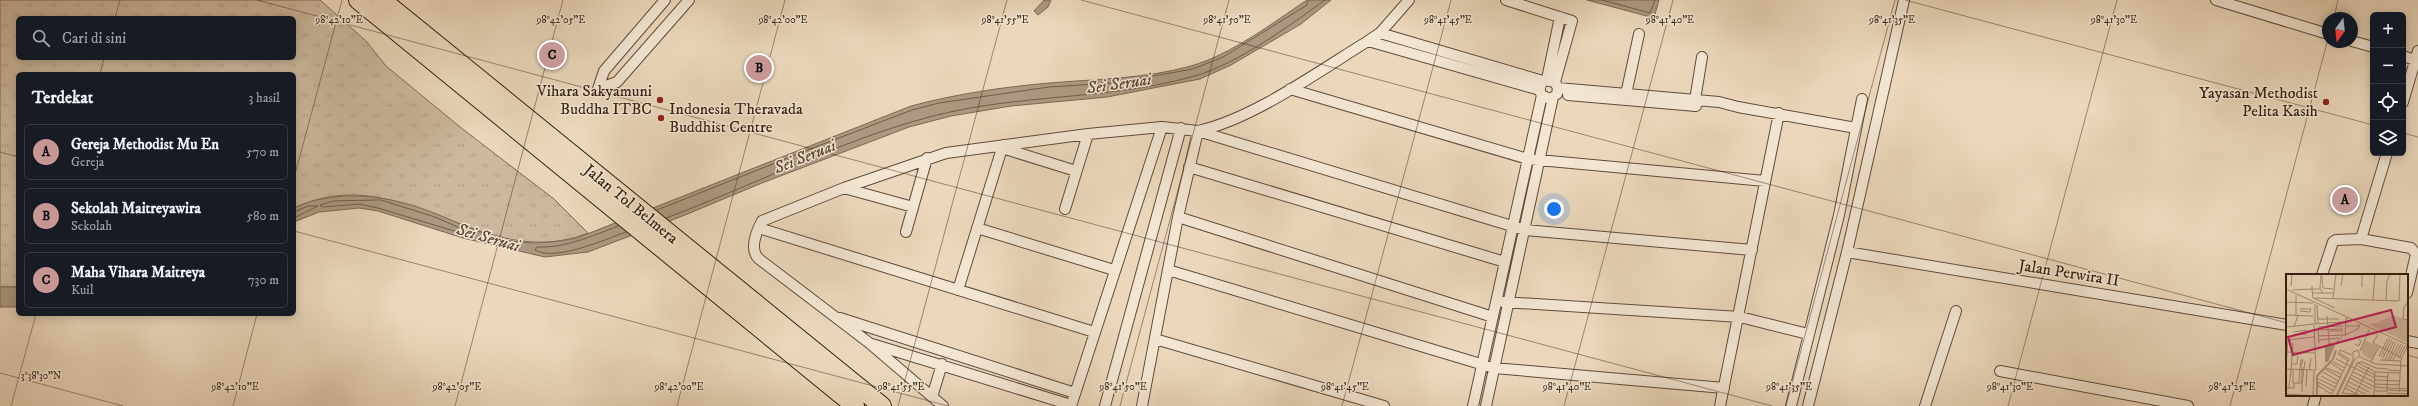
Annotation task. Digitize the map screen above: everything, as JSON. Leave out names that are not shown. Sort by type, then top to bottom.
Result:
[{"type":"highway","name":"Jalan Tol Belmera","points":[[358,0],[661,237],[882,406]]},
{"type":"highway","name":"Jalan Tol Belmera","points":[[382,0],[622,206]]},
{"type":"highway","name":"Jalan Tol Belmera","points":[[661,237],[855,406]]},
{"type":"street","points":[[665,0],[604,71],[598,89],[616,82],[685,2]]},
{"type":"street","points":[[1198,132],[1222,125],[1290,89],[1368,41],[1380,33],[1409,0]]},
{"type":"street","points":[[1473,406],[1513,227],[1533,160],[1549,88],[1572,22],[1506,0]]},
{"type":"street","points":[[1808,406],[1847,252],[1904,0]]},
{"type":"street","points":[[2216,0],[2322,32]]},
{"type":"street","points":[[1380,33],[1549,88]]},
{"type":"street","points":[[1626,97],[1639,34]]},
{"type":"street","points":[[1368,41],[1549,88],[1626,97],[1738,107],[1856,128]]},
{"type":"street","points":[[2358,44],[2370,47]]},
{"type":"street","points":[[2406,56],[2417,58],[2406,93]]},
{"type":"street","points":[[1694,102],[1702,57]]},
{"type":"street","points":[[1290,89],[1533,160],[1765,181]]},
{"type":"street","points":[[1791,406],[1839,215],[1862,99]]},
{"type":"street","points":[[1720,406],[1740,317],[1779,114]]},
{"type":"street","points":[[943,406],[868,342],[832,316],[755,255],[754,248],[759,228],[764,219],[927,158],[1088,134],[1162,127],[1181,128],[1198,132],[1525,230],[1752,250]]},
{"type":"street","points":[[868,342],[1071,405],[1162,127]]},
{"type":"street","points":[[1104,406],[1181,128]]},
{"type":"street","points":[[1142,406],[1178,217],[1198,132]]},
{"type":"street","points":[[1065,209],[1088,134]]},
{"type":"street","points":[[1003,147],[1076,171]]},
{"type":"street","points":[[958,290],[1003,147]]},
{"type":"street","points":[[2361,239],[2386,156]]},
{"type":"street","points":[[906,232],[927,158]]},
{"type":"street","points":[[1486,406],[1525,230],[1533,160]]},
{"type":"street","points":[[1189,167],[1505,262]]},
{"type":"street","points":[[844,188],[913,207]]},
{"type":"street","points":[[1178,217],[1493,316]]},
{"type":"street","points":[[759,228],[1094,332]]},
{"type":"street","points":[[978,228],[1114,270]]},
{"type":"street","points":[[2322,274],[2333,242],[2336,240],[2361,239],[2414,250],[2416,254],[2408,289]]},
{"type":"street","name":"Jalan Perwira II","points":[[1847,252],[2286,324]]},
{"type":"street","points":[[1168,270],[1494,368],[1724,388]]},
{"type":"street","points":[[1496,301],[1740,317],[1808,334]]},
{"type":"street","points":[[1924,406],[1956,312]]},
{"type":"street","points":[[832,316],[1075,393]]},
{"type":"street","points":[[1155,339],[1384,406]]},
{"type":"street","points":[[2408,341],[2418,343]]},
{"type":"street","points":[[932,397],[942,364]]},
{"type":"street","points":[[2000,371],[2188,406]]},
{"type":"street","points":[[2313,406],[2316,396]]},
{"type":"green space","points":[[0,0],[320,0],[366,41],[386,66],[460,127],[554,199],[588,233],[550,242],[513,240],[477,230],[407,205],[371,196],[333,196],[296,207],[296,72],[16,72],[16,287],[0,287]]},
{"type":"water","points":[[1044,0],[1051,0],[1048,7],[1038,15],[1034,11]]},
{"type":"water","name":"Sei Seruai","points":[[1307,0],[1331,0],[1301,24],[1231,65],[1200,79],[1107,97],[1011,106],[951,116],[909,127],[588,252],[545,257],[463,238],[378,211],[359,208],[319,212],[296,221],[296,207],[312,201],[348,196],[366,196],[421,208],[498,238],[526,243],[541,243],[577,238],[911,106],[945,98],[997,89],[1156,74],[1206,61],[1251,38]]},
{"type":"water","points":[[1587,0],[1659,0],[1654,18]]},
{"type":"water","points":[[0,287],[16,287],[16,307],[0,307]]},
{"type":"place","name":"Maha Vihara Maitreya","points":[[552,55]]},
{"type":"place","name":"Sekolah Maitreyawira","points":[[759,68]]},
{"type":"place","name":"Vihara Sakyamuni Buddha ITBC","points":[[660,100]]},
{"type":"place","name":"Yayasan Methodist Pelita Kasih","points":[[2326,102]]},
{"type":"place","name":"Indonesia Theravada Buddhist Centre","points":[[661,118]]},
{"type":"place","name":"Gereja Methodist Mu En","points":[[2345,200]]}]
